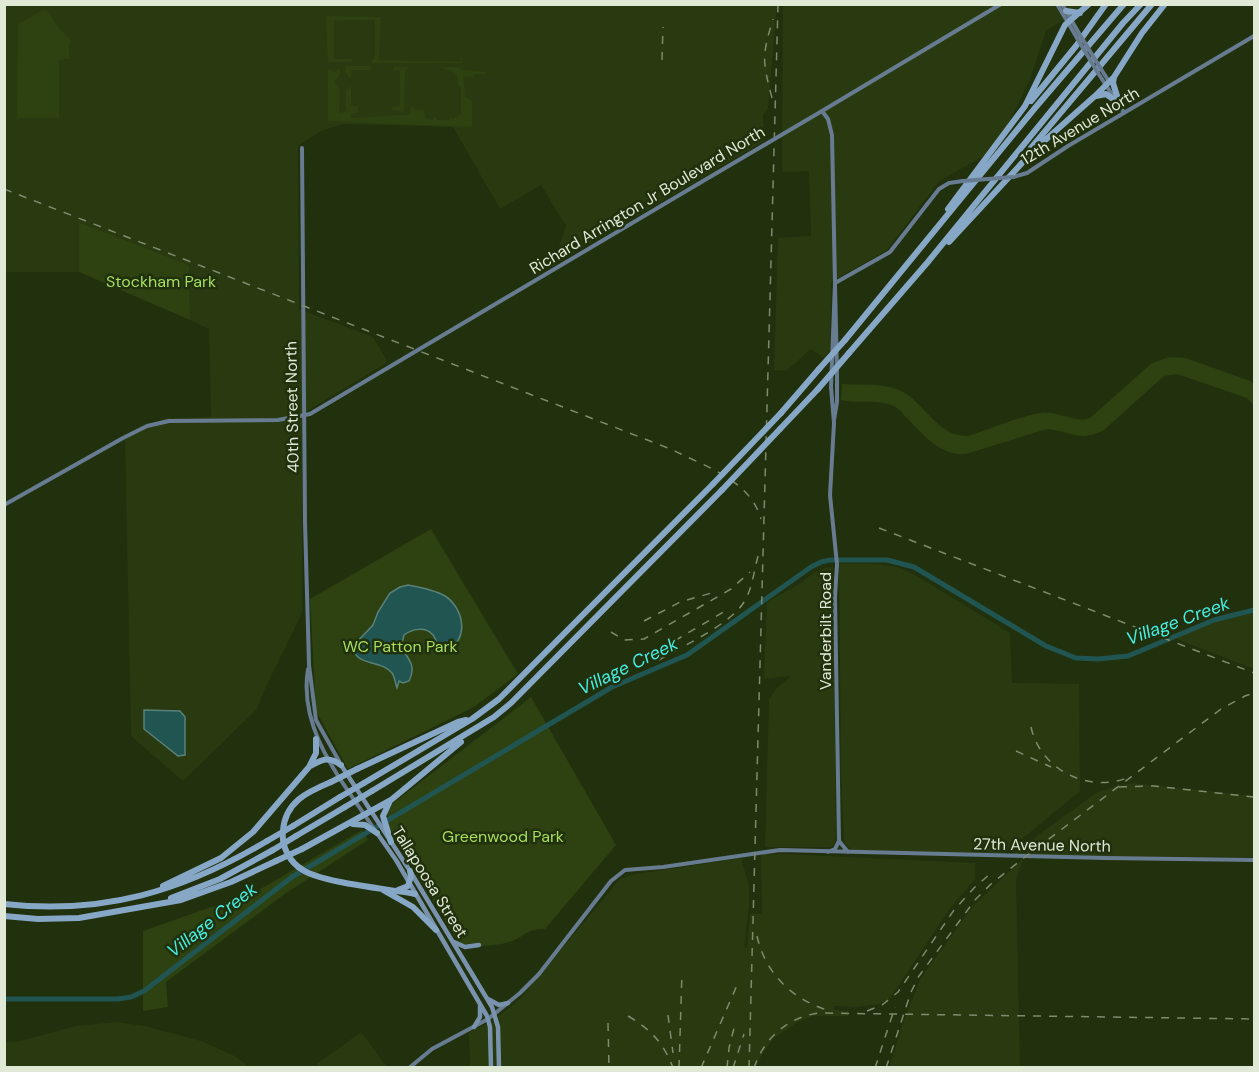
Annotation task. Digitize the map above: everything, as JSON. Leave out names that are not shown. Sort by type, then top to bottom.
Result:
[{"type":"highway","points":[[917,251],[1020,113],[1070,22],[1089,4]]},
{"type":"highway","points":[[1020,113],[1044,87],[1106,4]]},
{"type":"highway","points":[[4,904],[67,906],[115,902],[184,883],[222,866],[267,841],[472,719],[514,685],[781,413],[845,340],[1124,4]]},
{"type":"highway","points":[[150,905],[181,900],[211,889],[302,849],[368,813],[391,800],[511,703],[557,659],[818,389],[927,263],[1142,4]]},
{"type":"highway","points":[[985,204],[1152,4]]},
{"type":"highway","points":[[927,263],[1034,150],[1109,82],[1165,4]]},
{"type":"highway","points":[[1064,8],[1080,13]]},
{"type":"highway","points":[[1095,96],[1106,94],[1115,98],[1114,88],[1109,82]]},
{"type":"highway","points":[[416,894],[309,874],[292,862],[282,837],[287,812],[294,802],[307,793],[458,722],[472,719]]},
{"type":"highway","points":[[4,916],[58,919],[92,916],[150,905],[209,884],[273,850],[485,723]]},
{"type":"highway","points":[[150,893],[201,869],[237,846],[263,821],[309,767],[316,753],[315,735]]},
{"type":"highway","points":[[309,767],[328,758],[341,765]]},
{"type":"highway","points":[[391,800],[380,818],[382,830],[391,842]]},
{"type":"highway","points":[[338,829],[357,823],[382,830]]},
{"type":"highway","points":[[395,890],[405,888],[409,883],[410,870]]},
{"type":"highway","points":[[374,886],[413,907],[436,930]]},
{"type":"main road","name":"Tallapoosa Street","points":[[341,765],[368,813],[380,818]]},
{"type":"main road","name":"Tallapoosa Street","points":[[382,830],[409,883],[488,1019]]},
{"type":"main road","name":"Tallapoosa Street","points":[[391,842],[453,941],[495,1014]]},
{"type":"main road","points":[[453,941],[471,948],[479,945]]},
{"type":"main road","points":[[486,998],[499,1005],[508,1003]]},
{"type":"main road","points":[[474,1027],[480,1017],[480,1003]]},
{"type":"main road","points":[[495,1014],[499,1068]]},
{"type":"main road","points":[[488,1019],[491,1068]]},
{"type":"street","name":"Richard Arrington Jr Boulevard North","points":[[305,416],[1001,4]]},
{"type":"street","points":[[1057,4],[1109,82],[1124,113]]},
{"type":"street","points":[[1064,8],[1070,22]]},
{"type":"street","name":"12th Avenue North","points":[[835,283],[890,252],[939,189],[949,183],[1024,175],[1049,157],[1254,36]]},
{"type":"street","name":"Vanderbilt Road","points":[[822,111],[828,119],[832,135],[835,283],[831,387],[834,423],[830,495],[837,564],[835,597],[840,841]]},
{"type":"street","name":"40th Street North","points":[[302,148],[305,522],[309,665]]},
{"type":"street","points":[[4,505],[107,446],[147,426],[169,421],[271,420],[305,416]]},
{"type":"street","points":[[309,665],[313,707],[320,730],[341,765]]},
{"type":"street","points":[[309,665],[308,710],[315,735],[328,758],[368,813]]},
{"type":"street","name":"Tallapoosa Street","points":[[368,813],[371,826]]},
{"type":"street","points":[[409,1068],[432,1049],[488,1019],[508,1003],[539,974],[611,881],[625,870],[663,867],[762,852],[828,852],[835,849],[840,841],[849,852]]},
{"type":"street","name":"27th Avenue North","points":[[828,852],[1254,860]]},
{"type":"shaded area","points":[[4,5],[777,5],[768,108],[763,115],[764,141],[552,266],[566,226],[541,185],[500,209],[453,127],[343,124],[321,131],[298,146],[299,309],[373,337],[388,362],[302,414],[302,613],[257,709],[183,781],[131,736],[125,439],[165,418],[211,417],[209,329],[190,320],[189,265],[79,222],[79,272],[5,272]]},
{"type":"shaded area","points":[[783,5],[1088,5],[1046,31],[1029,82],[1005,130],[984,156],[939,181],[887,250],[831,282],[830,351],[824,358],[811,349],[786,371],[774,370],[778,238],[811,236],[809,171],[782,172]]},
{"type":"shaded area","points":[[839,564],[877,564],[897,567],[917,576],[1010,633],[1012,683],[1079,684],[1080,791],[1004,854],[853,850],[844,842]]},
{"type":"shaded area","points":[[833,567],[836,840],[833,846],[829,847],[765,847],[769,699],[776,689],[791,676],[764,679],[767,602],[801,583],[813,573]]},
{"type":"shaded area","points":[[1254,613],[1254,669],[1174,638],[1215,622]]},
{"type":"shaded area","points":[[1133,783],[1254,796],[1254,857],[1025,857],[1011,855],[1096,793],[1119,785]]},
{"type":"shaded area","points":[[784,854],[975,863],[975,879],[949,910],[891,997],[882,1003],[873,1005],[833,1006],[835,1010],[848,1011],[848,1016],[812,1016],[796,1023],[773,1039],[758,1061],[757,1067],[470,1067],[469,1032],[493,1021],[521,998],[620,879],[631,875],[741,858],[749,885],[744,947],[747,948],[750,913],[762,914],[761,855]]},
{"type":"shaded area","points":[[1024,858],[1016,879],[1020,1067],[889,1068],[905,1017],[921,978],[973,906]]},
{"type":"shaded area","points":[[116,1022],[145,1026],[201,1041],[235,1056],[249,1067],[5,1067],[5,1042],[20,1041],[76,1026]]},
{"type":"shaded area","points":[[361,1032],[387,1067],[317,1067],[317,1064]]},
{"type":"green space","points":[[47,10],[59,28],[71,40],[69,59],[59,60],[59,118],[17,118],[18,24]]},
{"type":"green space","points":[[326,16],[381,17],[379,60],[460,62],[461,57],[462,63],[372,63],[372,59],[375,59],[375,20],[334,20],[334,59],[351,59],[353,62],[328,62]]},
{"type":"green space","points":[[346,66],[371,66],[372,70],[352,70],[350,78],[345,72]]},
{"type":"green space","points":[[394,66],[408,67],[405,70],[404,112],[391,110],[392,107],[400,106],[400,71],[392,70]]},
{"type":"green space","points":[[441,67],[459,67],[462,70],[487,72],[474,74],[473,77],[463,76],[465,96],[472,101],[472,127],[328,121],[328,69],[332,69],[334,73],[340,70],[340,75],[334,81],[340,90],[339,113],[346,112],[346,90],[351,86],[351,106],[359,106],[357,113],[351,114],[351,118],[406,115],[410,113],[411,107],[414,107],[416,110],[424,110],[425,118],[433,120],[436,117],[437,120],[449,120],[450,117],[453,119],[461,114],[461,86],[458,86],[455,73]]},
{"type":"green space","name":"Stockham Park","points":[[79,222],[189,265],[190,320],[79,272]]},
{"type":"green space","points":[[1169,357],[1186,358],[1250,381],[1254,384],[1254,405],[1247,398],[1177,374],[1164,376],[1104,430],[1095,434],[1081,436],[1047,429],[966,454],[956,454],[932,443],[893,406],[880,402],[841,400],[842,384],[878,385],[892,388],[908,395],[947,431],[968,436],[1040,413],[1053,413],[1078,419],[1090,418],[1152,363]]},
{"type":"green space","name":"WC Patton Park","points":[[431,529],[518,674],[474,707],[348,769],[316,711],[310,599]]},
{"type":"green space","name":"Greenwood Park","points":[[531,697],[616,845],[545,929],[533,930],[503,944],[478,946],[459,944],[389,827],[387,815],[392,804]]},
{"type":"green space","points":[[362,830],[368,840],[286,893],[166,982],[168,1007],[143,1011],[143,931],[257,891]]},
{"type":"water","points":[[408,585],[445,596],[457,608],[462,624],[459,639],[454,646],[446,650],[440,649],[433,635],[426,630],[415,630],[404,635],[401,647],[411,662],[412,671],[409,681],[403,683],[399,681],[397,688],[392,673],[358,657],[353,646],[373,625],[390,593]]},
{"type":"water","points":[[144,710],[180,711],[185,717],[185,755],[178,756],[144,729]]},
{"type":"waterway","name":"Village Creek","points":[[4,999],[118,999],[131,997],[144,991],[292,877],[612,687],[687,655],[821,562],[887,560],[914,567],[1046,646],[1076,658],[1098,659],[1128,656],[1214,620],[1254,610]]},
{"type":"railway","points":[[749,1068],[778,4]]},
{"type":"railway","points":[[772,98],[766,75],[765,58],[773,19]]},
{"type":"railway","points":[[662,60],[663,27]]},
{"type":"railway","points":[[4,189],[673,450],[725,476],[737,485],[747,494],[761,519]]},
{"type":"railway","points":[[879,528],[1254,673]]},
{"type":"railway","points":[[659,660],[717,627],[738,610],[749,591],[759,553]]},
{"type":"railway","points":[[611,632],[624,640],[644,639],[731,589],[750,572]]},
{"type":"railway","points":[[644,621],[680,602],[715,592]]},
{"type":"railway","points":[[647,657],[727,610]]},
{"type":"railway","points":[[886,1068],[911,992],[919,976],[975,900],[1025,857],[1221,709],[1254,693]]},
{"type":"railway","points":[[1031,727],[1044,755],[1067,774],[1081,780],[1096,782],[1112,782],[1127,778]]},
{"type":"railway","points":[[1016,751],[1051,767]]},
{"type":"railway","points":[[1119,787],[1154,786],[1254,797]]},
{"type":"railway","points":[[867,1011],[882,1005],[898,992],[954,910],[991,873]]},
{"type":"railway","points":[[757,936],[766,962],[782,983],[802,999],[827,1010]]},
{"type":"railway","points":[[679,1068],[682,973]]},
{"type":"railway","points":[[701,1068],[738,983]]},
{"type":"railway","points":[[875,1068],[895,1007]]},
{"type":"railway","points":[[754,1068],[764,1047],[778,1031],[796,1019],[818,1013],[1254,1019]]},
{"type":"railway","points":[[668,1015],[673,1053]]},
{"type":"railway","points":[[628,1016],[655,1038],[665,1051],[673,1068]]},
{"type":"railway","points":[[608,1023],[609,1068]]},
{"type":"railway","points":[[727,1068],[734,1028]]},
{"type":"railway","points":[[733,1068],[744,1034]]}]
